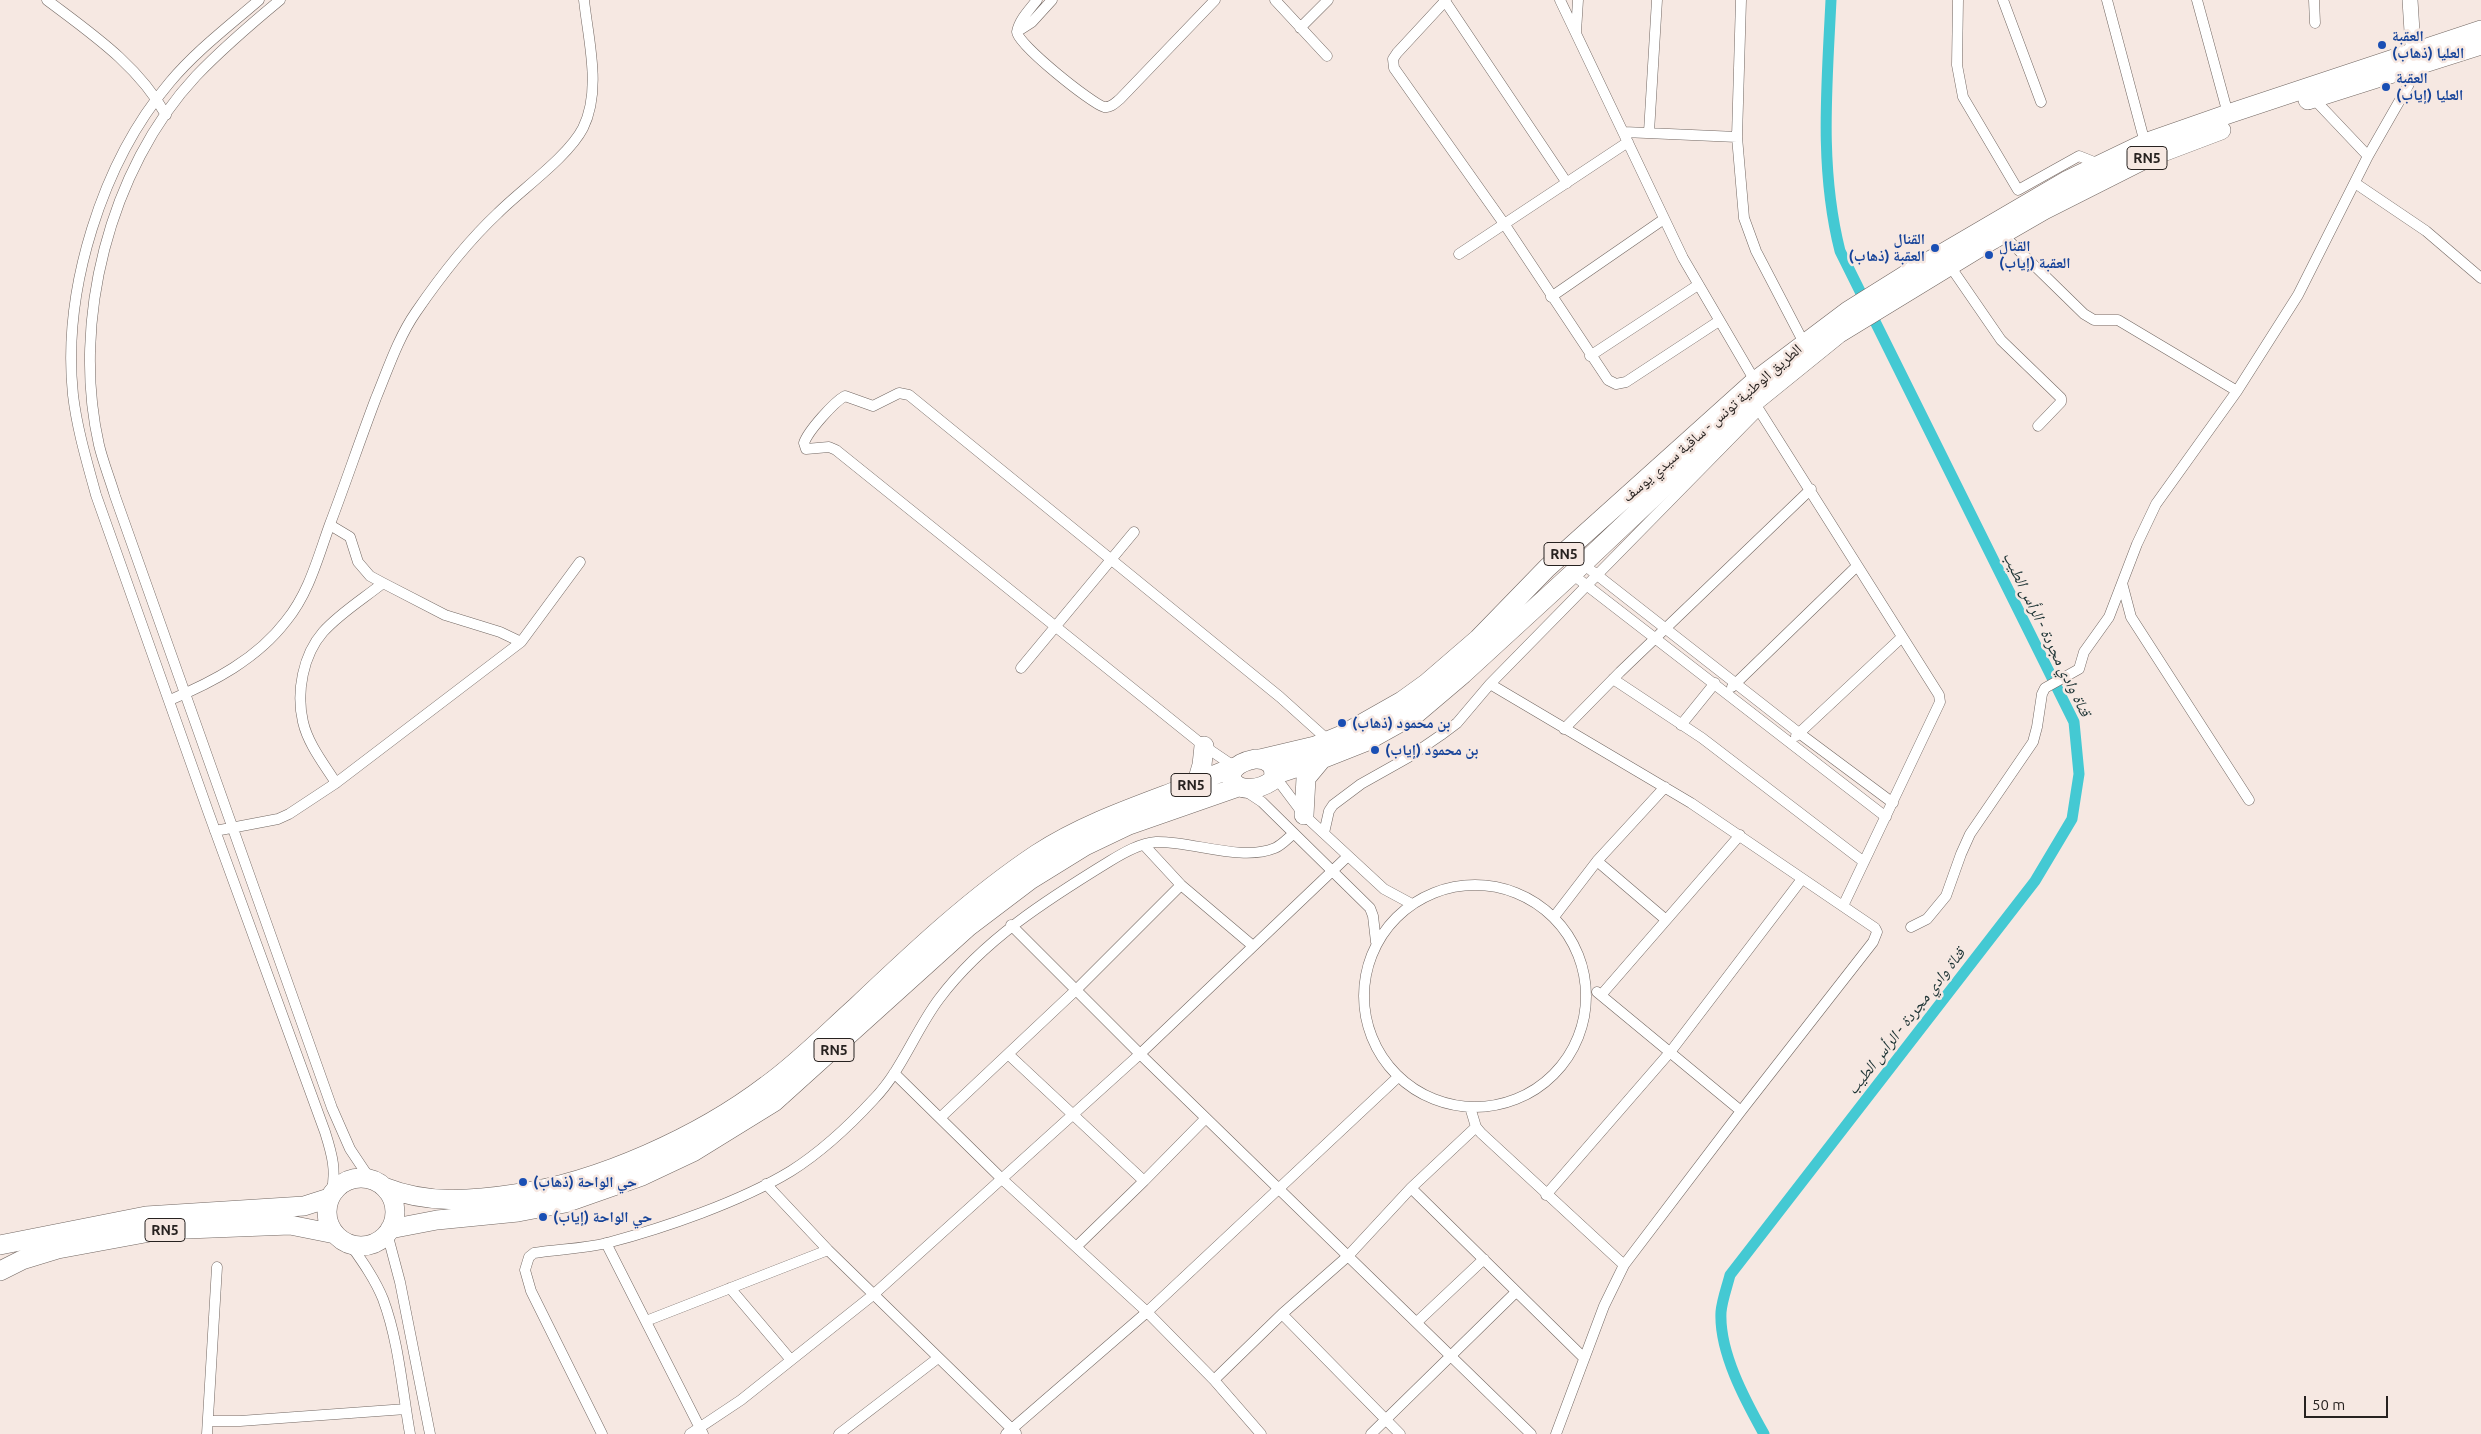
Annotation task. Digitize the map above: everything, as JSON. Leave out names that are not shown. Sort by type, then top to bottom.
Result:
[{"type":"highway","name":"الطريق الوطنية تونس - ساقية سيدي يوسف","points":[[1897,289],[1950,266],[2002,234],[2147,158],[2313,98],[2414,59],[2481,30]]},
{"type":"highway","name":"الطريق الوطنية تونس - ساقية سيدي يوسف","points":[[1260,759],[1329,741],[1360,726],[1402,701],[1451,663],[1547,568],[1755,381],[1804,343],[1852,317],[1897,289],[2002,217],[2099,164],[2145,144],[2228,114],[2414,59],[2481,45]]},
{"type":"highway","name":"الطريق الوطنية تونس - ساقية سيدي يوسف","points":[[1274,775],[1322,760],[1365,742],[1416,713],[1584,574],[1804,360],[1852,317]]},
{"type":"highway","points":[[1197,782],[1202,765],[1204,746]]},
{"type":"highway","points":[[1260,759],[1266,760],[1271,764],[1274,775]]},
{"type":"highway","name":"RN5","points":[[0,1244],[146,1216],[304,1206],[330,1196],[338,1185],[359,1177],[414,1197],[454,1200],[537,1191],[599,1172],[673,1143],[729,1111],[773,1081],[947,924],[988,890],[1038,853],[1100,820],[1246,762],[1260,759]]},
{"type":"highway","points":[[1304,815],[1306,778],[1322,760]]},
{"type":"highway","name":"RN5","points":[[1235,767],[1231,777],[1241,788]]},
{"type":"highway","name":"RN5","points":[[0,1271],[22,1260],[58,1249],[161,1230],[290,1224],[342,1239],[370,1244],[389,1231],[437,1220],[518,1212],[565,1203],[642,1176],[693,1152],[774,1102],[968,927],[1030,880],[1068,856],[1129,825],[1241,788],[1262,786],[1272,781],[1274,775]]},
{"type":"highway","points":[[377,1183],[391,1196],[394,1207],[394,1218],[389,1231]]},
{"type":"highway","points":[[330,1196],[327,1205],[328,1221],[342,1239]]},
{"type":"street","points":[[48,0],[130,66],[157,99],[166,115]]},
{"type":"street","points":[[259,0],[188,62],[144,116],[115,170],[99,205],[89,236],[76,301],[72,347],[73,394],[81,442],[96,495],[215,831],[325,1132],[334,1165],[335,1179],[330,1196]]},
{"type":"street","points":[[280,0],[235,38],[196,77],[166,115],[136,166],[121,197],[98,271],[94,302],[93,399],[99,445],[115,496],[332,1108],[350,1149],[377,1183]]},
{"type":"street","points":[[170,700],[243,662],[266,643],[285,623],[306,590],[379,391],[409,322],[450,266],[474,238],[496,214],[558,158],[583,127],[591,95],[592,74],[584,0]]},
{"type":"street","points":[[1037,0],[1025,14],[1018,31],[1017,34],[1022,42],[1094,102],[1108,107],[1120,99],[1215,0]]},
{"type":"street","points":[[1018,31],[1032,22],[1052,0]]},
{"type":"street","points":[[1275,0],[1327,56]]},
{"type":"street","points":[[1300,28],[1328,0]]},
{"type":"street","points":[[1560,0],[1698,285],[1755,381]]},
{"type":"street","points":[[1576,32],[1578,0]]},
{"type":"street","points":[[1649,132],[1657,0]]},
{"type":"street","points":[[1741,0],[1737,136],[1741,202],[1756,251],[1804,343]]},
{"type":"street","points":[[1958,0],[1957,65],[1963,97],[2018,190],[2078,156],[2099,164]]},
{"type":"street","points":[[2003,0],[2041,102]]},
{"type":"street","points":[[2107,0],[2145,144]]},
{"type":"street","points":[[2197,0],[2228,114]]},
{"type":"street","points":[[2314,0],[2315,23]]},
{"type":"street","points":[[1911,928],[1927,919],[1946,896],[1960,854],[1970,834],[2033,742],[2037,727],[2040,698],[2045,688],[2079,669],[2084,652],[2109,617],[2156,504],[2237,391],[2298,296],[2368,156],[2408,86],[2414,59],[2410,0]]},
{"type":"street","points":[[1567,183],[1446,1],[1393,59],[1394,68],[1504,225],[1590,356],[1608,380],[1620,384],[1719,321]]},
{"type":"street","points":[[2313,98],[2368,156]]},
{"type":"street","points":[[1459,254],[1567,183],[1626,137],[1649,132],[1737,136]]},
{"type":"street","points":[[2355,183],[2426,231],[2481,278]]},
{"type":"street","points":[[1551,297],[1664,218]]},
{"type":"street","points":[[2002,234],[2084,314],[2094,320],[2118,320],[2237,391]]},
{"type":"street","points":[[1950,266],[2001,340],[2061,398],[2038,426]]},
{"type":"street","points":[[1590,356],[1698,285]]},
{"type":"street","points":[[1235,767],[1204,746],[836,450],[829,448],[806,449],[804,443],[808,434],[845,396],[872,406],[899,393],[904,393],[1280,696],[1329,741]]},
{"type":"street","points":[[1757,406],[1811,489],[1901,638],[1939,695],[1940,702],[1843,906]]},
{"type":"street","points":[[1564,729],[1613,679],[1811,489]]},
{"type":"street","points":[[330,525],[350,537],[358,562],[370,576],[445,614],[500,632],[521,642]]},
{"type":"street","points":[[1021,668],[1134,532]]},
{"type":"street","points":[[215,831],[278,819],[336,783],[521,642],[580,562]]},
{"type":"street","points":[[1727,692],[1857,566]]},
{"type":"street","points":[[1584,574],[1666,628],[1799,733],[1893,803]]},
{"type":"street","points":[[1584,574],[1656,638],[1886,817]]},
{"type":"street","points":[[1324,833],[1329,811],[1338,800],[1360,784],[1409,757],[1446,731],[1475,704],[1584,574]]},
{"type":"street","points":[[2122,582],[2131,617],[2249,800]]},
{"type":"street","points":[[336,783],[310,740],[303,723],[300,701],[302,678],[311,651],[324,631],[347,610],[383,583]]},
{"type":"street","points":[[1790,743],[1901,638]]},
{"type":"street","points":[[1613,679],[1755,778],[1864,862]]},
{"type":"street","points":[[1681,725],[1715,683]]},
{"type":"street","points":[[1490,684],[1665,787],[1740,835],[1876,928],[1877,936],[1624,1266],[1604,1306],[1556,1434]]},
{"type":"street","points":[[1274,775],[1304,815],[1388,892],[1410,903]]},
{"type":"street","points":[[1554,917],[1597,861],[1665,787]]},
{"type":"street","points":[[1241,788],[1262,802],[1370,908],[1373,916],[1376,942]]},
{"type":"street","points":[[602,1434],[531,1291],[526,1270],[529,1257],[534,1253],[606,1243],[669,1224],[766,1184],[796,1167],[832,1138],[876,1097],[894,1073],[939,999],[968,966],[1011,926],[1111,860],[1144,845],[1157,842],[1180,843],[1235,852],[1247,852],[1274,848],[1293,834]]},
{"type":"street","points":[[1602,994],[1665,919],[1740,835]]},
{"type":"street","points":[[1144,845],[1181,885],[1253,946]]},
{"type":"street","points":[[690,1434],[701,1431],[874,1295],[1140,1054],[1348,856]]},
{"type":"street","points":[[1597,861],[1665,919]]},
{"type":"street","points":[[1546,1195],[1671,1051],[1802,879]]},
{"type":"street","points":[[941,1117],[1077,989],[1181,885]]},
{"type":"street","points":[[1490,886],[1518,893],[1542,907],[1554,917],[1566,930],[1578,954],[1588,988],[1583,1024],[1574,1048],[1558,1070],[1526,1096],[1509,1102],[1470,1107],[1455,1106],[1421,1094],[1398,1077],[1379,1049],[1367,1018],[1363,992],[1367,970],[1376,942],[1397,912],[1423,896],[1460,887],[1490,886]]},
{"type":"street","points":[[1011,926],[1279,1190],[1531,1434]]},
{"type":"street","points":[[1588,988],[1602,994],[1741,1111]]},
{"type":"street","points":[[1008,1054],[1144,1181]]},
{"type":"street","points":[[894,1073],[941,1117],[1002,1179],[1147,1312],[1214,1380],[1261,1434]]},
{"type":"street","points":[[766,1184],[828,1250],[1011,1433],[1147,1312],[1398,1077]]},
{"type":"street","points":[[1470,1107],[1476,1127],[1546,1195],[1624,1266]]},
{"type":"street","points":[[1076,1247],[1206,1118]]},
{"type":"street","points":[[1214,1380],[1282,1314],[1348,1256],[1411,1188],[1476,1127]]},
{"type":"street","points":[[1411,1188],[1584,1358]]},
{"type":"street","points":[[389,1231],[430,1434]]},
{"type":"street","points":[[342,1239],[365,1265],[382,1298],[392,1328],[410,1434]]},
{"type":"street","points":[[606,1243],[701,1431]]},
{"type":"street","points":[[646,1321],[828,1250]]},
{"type":"street","points":[[1416,1322],[1484,1260]]},
{"type":"street","points":[[207,1434],[217,1267]]},
{"type":"street","points":[[730,1288],[790,1360]]},
{"type":"street","points":[[1371,1434],[1516,1292]]},
{"type":"street","points":[[1282,1314],[1400,1434]]},
{"type":"street","points":[[839,1434],[938,1358]]},
{"type":"street","points":[[208,1421],[240,1421],[406,1409]]},
{"type":"waterway","name":"قناة وادي مجردة - الرأس الطيب","points":[[1764,1434],[1742,1391],[1724,1343],[1721,1312],[1730,1275],[2035,881],[2072,819],[2079,774],[2074,722],[1840,251],[1833,220],[1827,157],[1826,126],[1831,0]]},
{"type":"place","name":"العقبة العليا (ذهاب)","points":[[2382,45]]},
{"type":"place","name":"العقبة العليا (إياب)","points":[[2386,87]]},
{"type":"place","name":"القنال العقبة (ذهاب)","points":[[1935,248]]},
{"type":"place","name":"القنال العقبة (إياب)","points":[[1989,255]]},
{"type":"place","name":"بن محمود (ذهاب)","points":[[1342,723]]},
{"type":"place","name":"بن محمود (إياب)","points":[[1375,750]]},
{"type":"place","name":"حي الواحة (ذهاب)","points":[[523,1182]]},
{"type":"place","name":"حي الواحة (إياب)","points":[[543,1217]]}]
